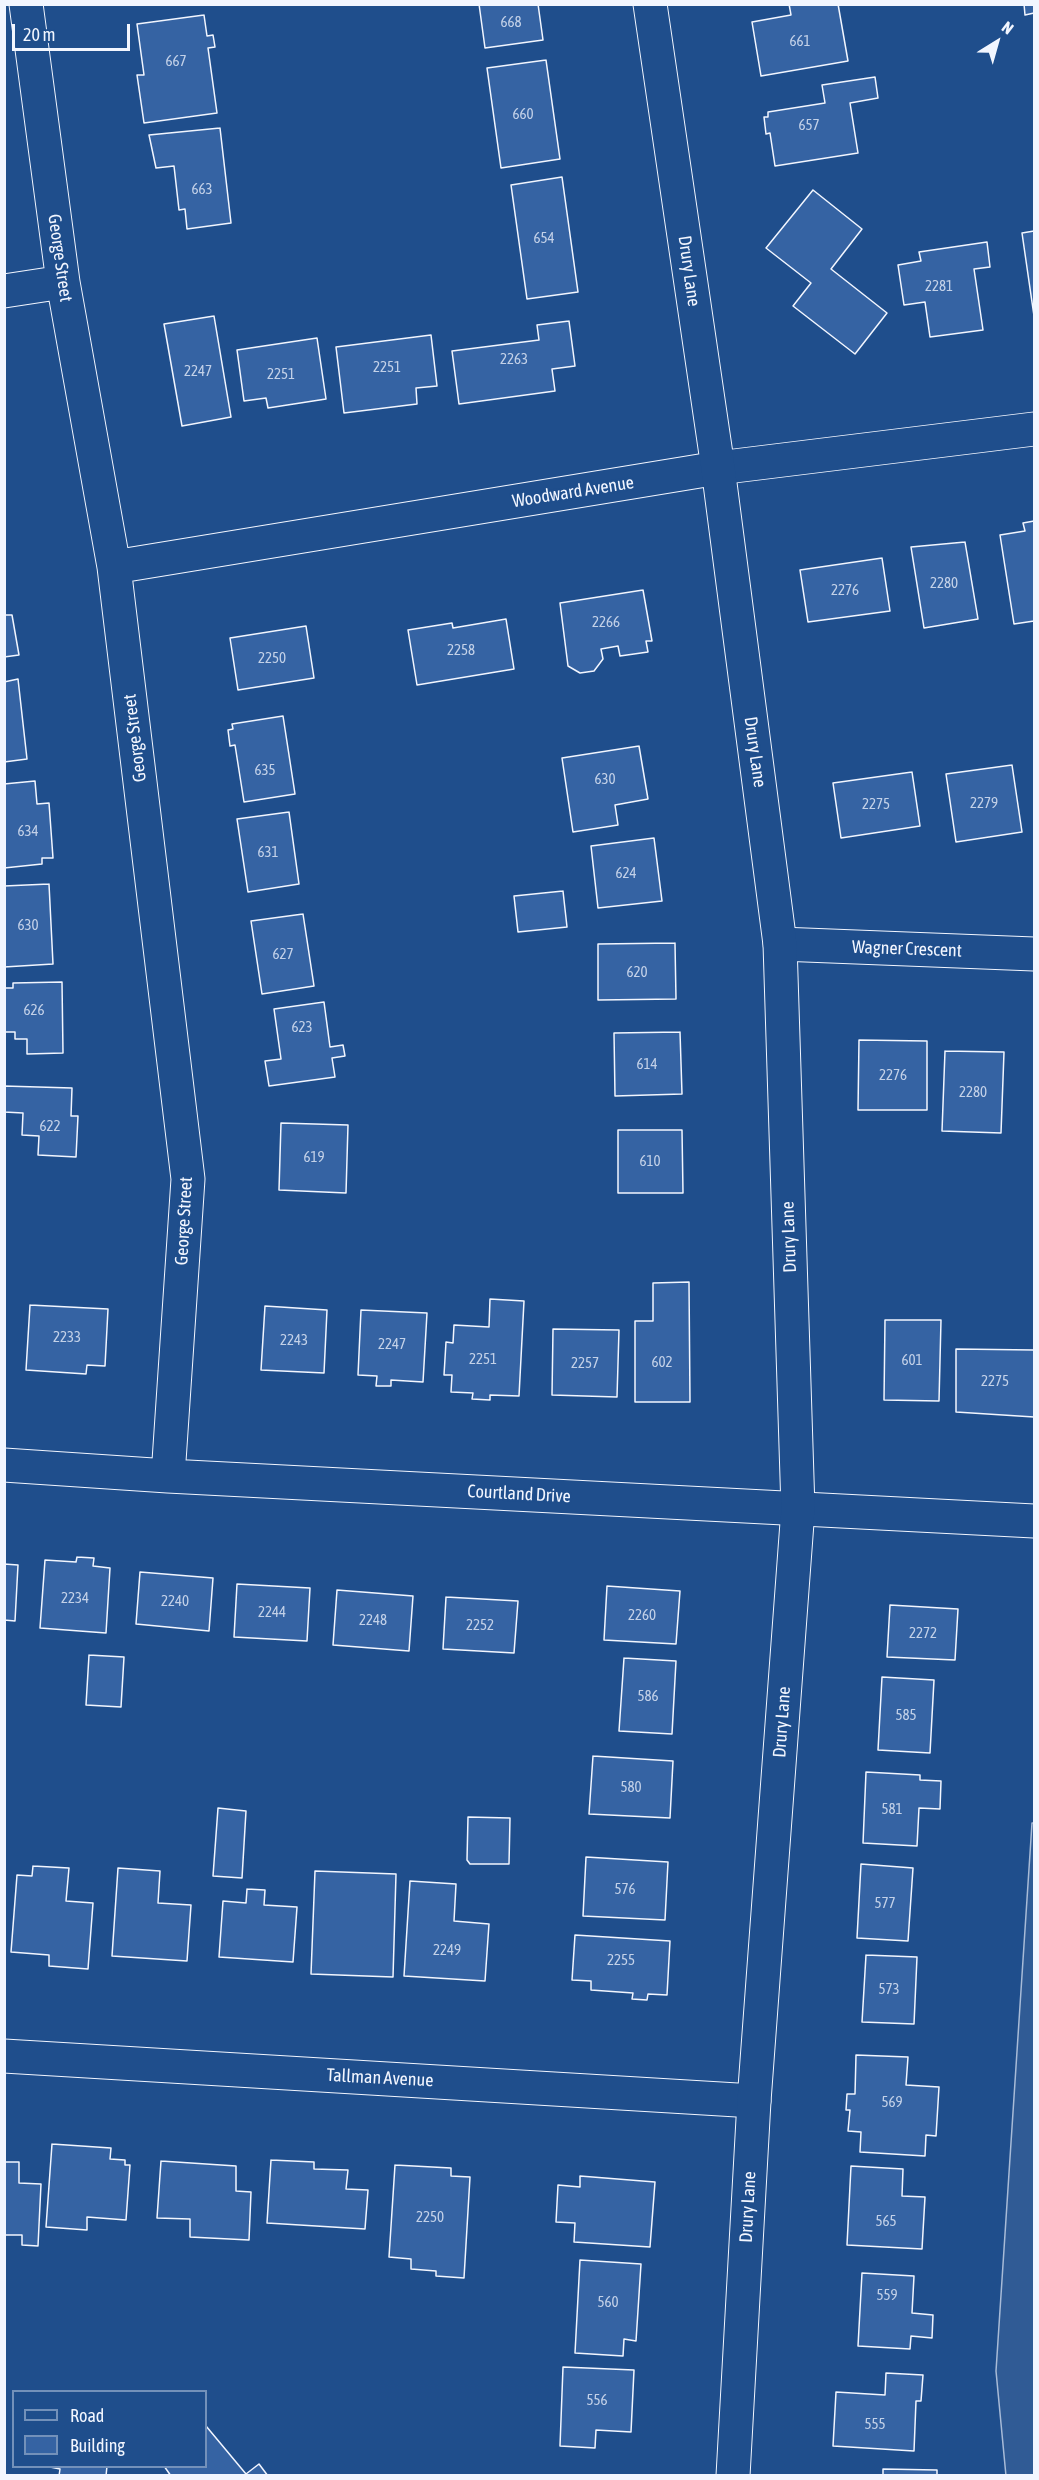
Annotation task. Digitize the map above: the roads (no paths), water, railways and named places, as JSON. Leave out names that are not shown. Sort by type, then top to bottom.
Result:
[{"type":"street","name":"George Street","points":[[26,4],[63,282],[114,567],[188,1179],[168,1476]]},
{"type":"street","name":"Drury Lane","points":[[650,4],[718,468],[780,944],[798,1509],[754,2101],[733,2475]]},
{"type":"street","points":[[4,291],[63,282]]},
{"type":"street","name":"Woodward Avenue","points":[[114,567],[718,468],[1035,429]]},
{"type":"street","name":"Wagner Crescent","points":[[780,944],[1035,954]]},
{"type":"street","name":"Courtland Drive","points":[[4,1465],[168,1476],[1035,1521]]},
{"type":"street","name":"Tallman Avenue","points":[[4,2056],[754,2101]]}]
